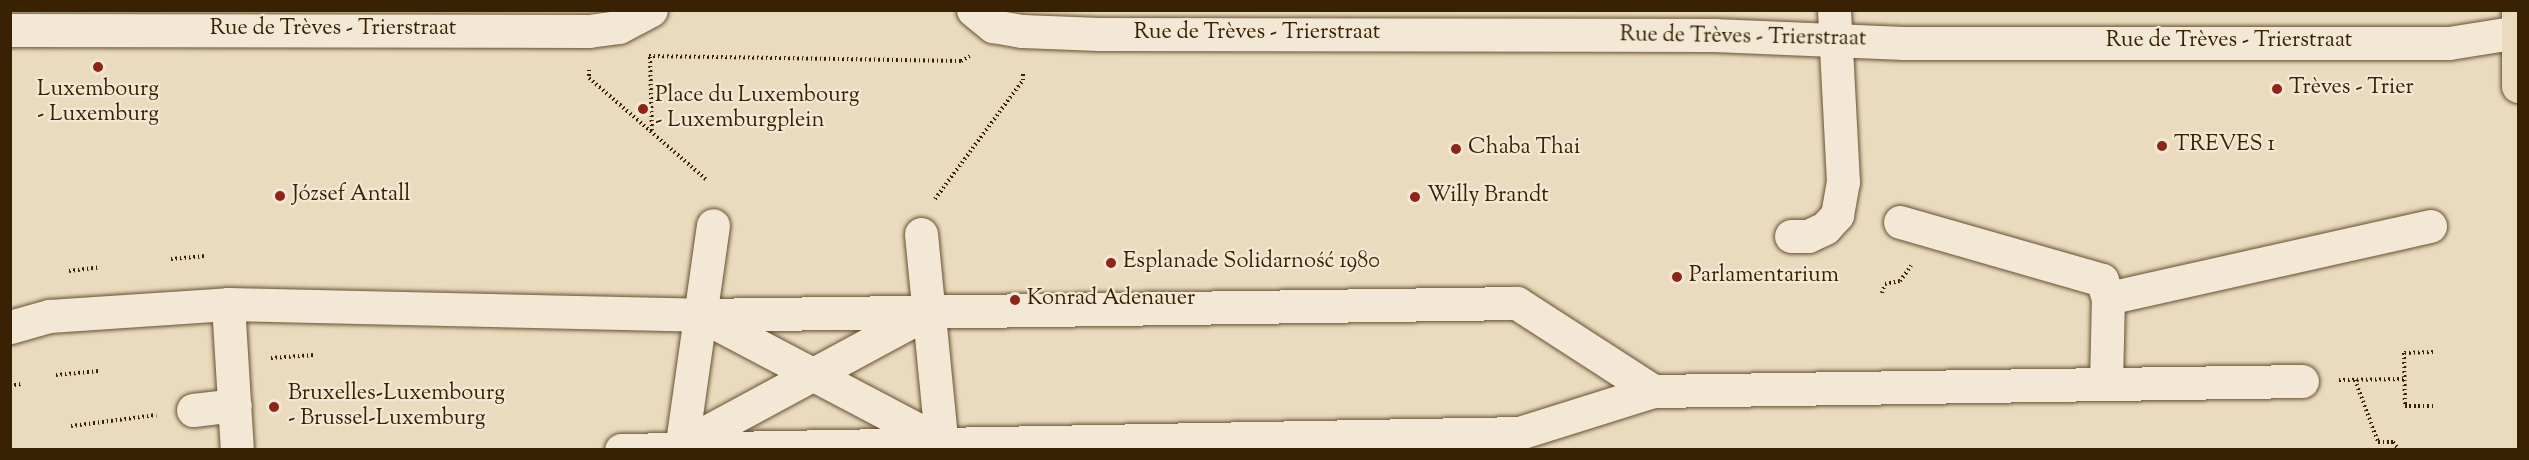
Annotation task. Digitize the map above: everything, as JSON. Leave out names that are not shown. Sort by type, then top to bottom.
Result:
[{"type":"main road","points":[[2518,10],[2518,86]]},
{"type":"street","name":"Rue de Trèves - Trierstraat","points":[[10,30],[589,31],[619,27],[651,10]]},
{"type":"street","name":"Rue de Trèves - Trierstraat","points":[[973,10],[1022,47],[1714,34],[1835,25],[1904,43],[2449,43],[2518,32]]},
{"type":"street","points":[[1791,236],[1808,236],[1825,228],[1836,214],[1843,182],[1835,25]]},
{"type":"street","points":[[1900,222],[2102,280],[2108,298],[2106,384]]},
{"type":"street","points":[[682,447],[713,225]]},
{"type":"street","points":[[2108,298],[2430,226]]},
{"type":"street","points":[[921,234],[942,446]]},
{"type":"street","points":[[10,327],[50,316],[228,304],[700,315],[1517,303],[1653,391]]},
{"type":"street","points":[[228,304],[237,450]]},
{"type":"street","points":[[682,447],[928,312]]},
{"type":"street","points":[[700,315],[942,446]]},
{"type":"street","points":[[621,450],[682,447],[942,446],[1519,433],[1653,391],[2302,381]]},
{"type":"street","points":[[193,410],[235,405]]},
{"type":"path","points":[[652,133],[650,57],[962,61],[1022,47],[1023,80],[932,202]]},
{"type":"path","points":[[589,60],[590,78],[708,181]]},
{"type":"path","points":[[171,259],[206,256]]},
{"type":"path","points":[[69,271],[100,267]]},
{"type":"path","points":[[2433,352],[2404,353],[2405,406],[2433,406]]},
{"type":"path","points":[[270,358],[315,355]]},
{"type":"path","points":[[56,375],[99,371]]},
{"type":"path","points":[[2339,380],[2405,380]]},
{"type":"path","points":[[2355,380],[2378,442],[2393,442],[2399,450]]},
{"type":"path","points":[[10,386],[21,384]]},
{"type":"path","points":[[71,426],[114,420]]},
{"type":"place","name":"Luxembourg - Luxemburg","points":[[98,67]]},
{"type":"place","name":"Trèves - Trier","points":[[2277,89]]},
{"type":"place","name":"Place du Luxembourg - Luxemburgplein","points":[[643,109]]},
{"type":"place","name":"TREVES 1","points":[[2162,146]]},
{"type":"place","name":"Chaba Thai","points":[[1456,149]]},
{"type":"place","name":"József Antall","points":[[280,196]]},
{"type":"place","name":"Willy Brandt","points":[[1415,197]]},
{"type":"place","name":"Esplanade Solidarność 1980","points":[[1111,263]]},
{"type":"place","name":"Parlamentarium","points":[[1677,277]]},
{"type":"place","name":"Konrad Adenauer","points":[[1015,300]]},
{"type":"place","name":"Bruxelles-Luxembourg - Brussel-Luxemburg","points":[[274,407]]}]
